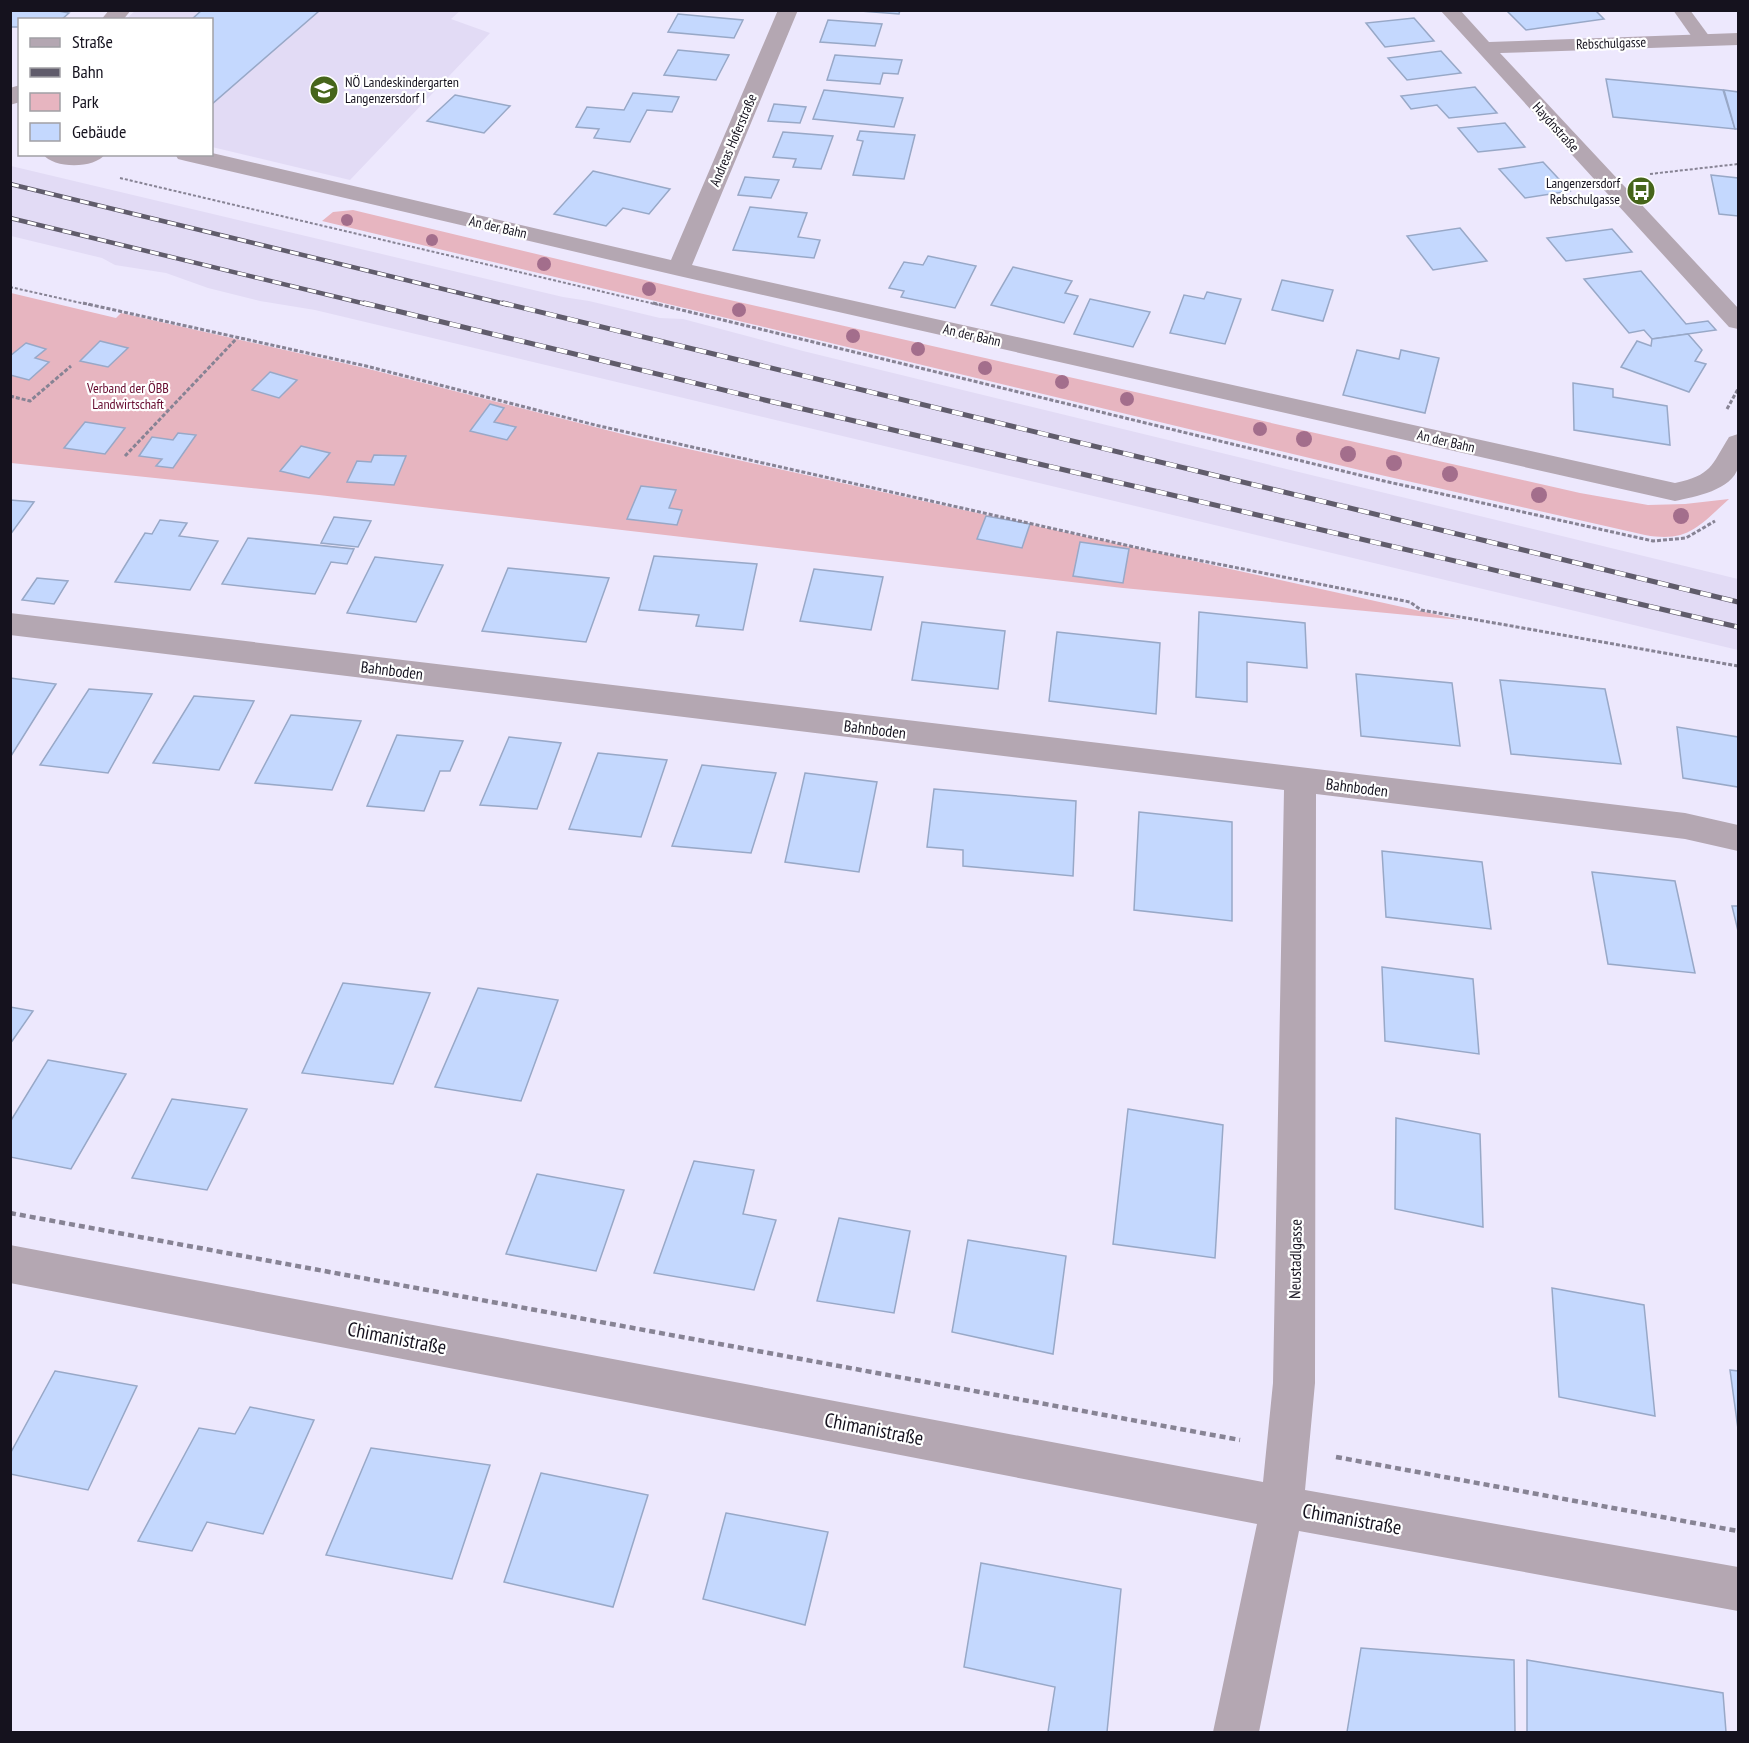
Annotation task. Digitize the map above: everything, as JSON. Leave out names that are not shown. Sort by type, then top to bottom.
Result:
[{"type":"street","name":"Andreas Hoferstraße","points":[[679,269],[788,10]]},
{"type":"street","name":"Haydnstraße","points":[[1449,10],[1738,322]]},
{"type":"street","name":"Rebschulgasse","points":[[1484,48],[1738,39]]},
{"type":"street","points":[[61,156],[74,160],[87,156]]},
{"type":"street","name":"An der Bahn","points":[[195,156],[679,269],[1675,492],[1699,487],[1722,473],[1738,443]]},
{"type":"street","name":"Bahnboden","points":[[10,624],[1685,826],[1738,838]]},
{"type":"street","name":"Neustadlgasse","points":[[1236,1732],[1282,1507],[1294,1383],[1300,780]]},
{"type":"street","name":"Chimanistraße","points":[[10,1264],[1282,1507],[1738,1589]]},
{"type":"lane","points":[[1681,10],[1703,40]]},
{"type":"path","points":[[1605,180],[1738,164]]},
{"type":"path","points":[[113,176],[740,324],[1384,481],[1653,541],[1675,541],[1692,537],[1723,514]]},
{"type":"path","points":[[10,287],[366,366],[596,425],[1152,551],[1410,602],[1421,610],[1738,666]]},
{"type":"path","points":[[126,456],[238,337]]},
{"type":"path","points":[[10,396],[30,401],[71,366]]},
{"type":"path","points":[[10,1213],[1738,1531]]},
{"type":"shaded area","name":"NÖ Landeskindergarten Langenzersdorf I","points":[[136,10],[461,10],[451,19],[490,33],[350,180],[213,147],[213,18],[127,18]]},
{"type":"shaded area","points":[[11,166],[563,297],[660,318],[683,319],[803,351],[1738,579],[1738,650],[315,310],[260,301],[208,288],[166,273],[115,265],[102,258],[11,236]]},
{"type":"green space","points":[[353,210],[699,293],[1580,493],[1648,505],[1729,499],[1701,524],[1683,534],[1672,537],[1645,535],[1372,473],[322,221],[333,212]]},
{"type":"green space","name":"Verband der ÖBB Landwirtschaft","points":[[11,293],[116,318],[121,313],[365,368],[634,437],[1461,620],[1123,588],[319,495],[11,463]]},
{"type":"building","points":[[10,10],[53,10],[69,13],[63,18],[18,18],[18,27],[10,27]]},
{"type":"building","points":[[202,10],[319,11],[213,103],[213,18],[193,18]]},
{"type":"building","points":[[847,10],[900,10],[899,14]]},
{"type":"building","points":[[1506,10],[1595,10],[1604,19],[1526,30]]},
{"type":"building","points":[[678,14],[743,20],[734,38],[668,32]]},
{"type":"building","points":[[1414,18],[1434,41],[1385,47],[1366,23]]},
{"type":"building","points":[[828,20],[882,24],[875,46],[820,42]]},
{"type":"building","points":[[678,50],[729,55],[716,80],[664,75]]},
{"type":"building","points":[[1441,51],[1461,73],[1407,80],[1388,58]]},
{"type":"building","points":[[835,55],[902,60],[898,74],[883,73],[880,84],[827,80]]},
{"type":"building","points":[[1606,79],[1723,90],[1735,129],[1613,117]]},
{"type":"building","points":[[1475,87],[1497,113],[1449,118],[1437,105],[1411,109],[1401,96]]},
{"type":"building","points":[[824,90],[903,98],[894,127],[813,119]]},
{"type":"building","points":[[1724,90],[1738,92],[1738,129],[1735,129]]},
{"type":"building","points":[[633,93],[679,97],[672,112],[647,110],[630,142],[594,138],[599,129],[576,127],[587,107],[624,110]]},
{"type":"building","points":[[455,95],[510,106],[484,133],[427,121]]},
{"type":"building","points":[[774,104],[806,107],[800,123],[768,121]]},
{"type":"building","points":[[1505,123],[1525,147],[1478,152],[1458,128]]},
{"type":"building","points":[[860,131],[915,135],[904,179],[853,175],[863,141],[857,140]]},
{"type":"building","points":[[783,132],[833,136],[821,169],[793,167],[796,159],[773,157]]},
{"type":"building","points":[[1543,162],[1570,191],[1525,198],[1499,169]]},
{"type":"building","points":[[593,171],[670,189],[649,214],[623,208],[606,226],[554,214]]},
{"type":"building","points":[[1711,175],[1738,178],[1738,216],[1719,214]]},
{"type":"building","points":[[745,177],[779,180],[771,198],[738,195]]},
{"type":"building","points":[[750,207],[807,213],[798,237],[820,240],[814,258],[733,250]]},
{"type":"building","points":[[1460,228],[1487,261],[1433,270],[1407,236]]},
{"type":"building","points":[[1612,229],[1632,252],[1566,261],[1547,238]]},
{"type":"building","points":[[928,256],[976,266],[955,308],[901,297],[904,291],[889,288],[904,262],[923,265]]},
{"type":"building","points":[[1013,267],[1072,281],[1065,293],[1078,296],[1064,323],[991,305]]},
{"type":"building","points":[[1641,271],[1686,324],[1708,321],[1716,330],[1652,339],[1644,330],[1629,333],[1584,279]]},
{"type":"building","points":[[1282,280],[1333,290],[1323,321],[1272,310]]},
{"type":"building","points":[[1207,292],[1241,299],[1225,344],[1170,333],[1184,295],[1204,299]]},
{"type":"building","points":[[1090,299],[1150,312],[1133,347],[1074,334]]},
{"type":"building","points":[[1688,334],[1702,350],[1695,361],[1706,364],[1689,392],[1621,367],[1637,341],[1651,346],[1652,339]]},
{"type":"building","points":[[100,341],[128,348],[108,367],[80,361]]},
{"type":"building","points":[[26,343],[46,349],[35,358],[49,362],[29,380],[10,375],[10,356]]},
{"type":"building","points":[[1357,350],[1399,359],[1401,350],[1439,358],[1425,413],[1343,395]]},
{"type":"building","points":[[270,372],[297,380],[279,398],[252,390]]},
{"type":"building","points":[[1573,383],[1613,389],[1613,397],[1667,406],[1670,445],[1574,430]]},
{"type":"building","points":[[490,404],[504,408],[494,422],[516,427],[507,440],[470,431]]},
{"type":"building","points":[[85,422],[125,428],[105,454],[64,448]]},
{"type":"building","points":[[178,433],[196,435],[173,468],[156,466],[162,459],[139,456],[152,437],[173,440]]},
{"type":"building","points":[[301,446],[330,453],[309,478],[280,471]]},
{"type":"building","points":[[374,455],[406,456],[394,485],[347,482],[357,461],[371,462]]},
{"type":"building","points":[[641,486],[676,490],[669,508],[682,510],[677,525],[627,519]]},
{"type":"building","points":[[10,500],[34,502],[10,535]]},
{"type":"building","points":[[986,516],[1030,524],[1022,548],[977,539]]},
{"type":"building","points":[[334,517],[371,521],[358,547],[321,543]]},
{"type":"building","points":[[160,520],[187,523],[179,536],[218,541],[190,590],[115,582],[145,533],[152,534]]},
{"type":"building","points":[[248,538],[354,549],[347,564],[331,562],[315,594],[222,584]]},
{"type":"building","points":[[1080,542],[1129,549],[1123,583],[1073,576]]},
{"type":"building","points":[[654,556],[757,564],[743,630],[696,626],[699,615],[639,610]]},
{"type":"building","points":[[375,557],[443,565],[416,622],[347,613]]},
{"type":"building","points":[[508,568],[609,578],[586,642],[482,631]]},
{"type":"building","points":[[814,569],[883,577],[871,630],[800,621]]},
{"type":"building","points":[[37,578],[68,581],[54,604],[22,600]]},
{"type":"building","points":[[1199,612],[1305,623],[1307,668],[1247,662],[1247,702],[1196,697]]},
{"type":"building","points":[[922,622],[1005,631],[998,689],[912,680]]},
{"type":"building","points":[[1057,632],[1160,643],[1156,714],[1049,701]]},
{"type":"building","points":[[1356,674],[1452,683],[1460,746],[1361,736]]},
{"type":"building","points":[[10,678],[56,684],[11,756],[10,756]]},
{"type":"building","points":[[1500,680],[1605,689],[1621,764],[1511,754]]},
{"type":"building","points":[[89,689],[152,694],[108,773],[40,765]]},
{"type":"building","points":[[194,696],[254,701],[219,770],[153,763]]},
{"type":"building","points":[[291,715],[361,721],[332,790],[255,783]]},
{"type":"building","points":[[1677,727],[1738,737],[1738,787],[1683,778]]},
{"type":"building","points":[[397,735],[463,741],[450,771],[440,771],[424,811],[367,806]]},
{"type":"building","points":[[509,737],[561,743],[537,809],[480,805]]},
{"type":"building","points":[[598,753],[667,760],[641,837],[569,829]]},
{"type":"building","points":[[702,765],[776,773],[751,853],[672,846]]},
{"type":"building","points":[[805,773],[877,782],[859,872],[785,862]]},
{"type":"building","points":[[934,789],[1076,801],[1073,876],[963,866],[963,850],[927,847]]},
{"type":"building","points":[[1139,812],[1232,822],[1232,921],[1134,910]]},
{"type":"building","points":[[1382,851],[1482,862],[1491,929],[1386,917]]},
{"type":"building","points":[[1592,872],[1675,881],[1695,973],[1608,964]]},
{"type":"building","points":[[1732,906],[1738,906],[1738,931]]},
{"type":"building","points":[[1382,967],[1473,979],[1479,1054],[1385,1041]]},
{"type":"building","points":[[343,983],[430,993],[393,1084],[302,1073]]},
{"type":"building","points":[[478,988],[558,1000],[521,1101],[435,1087]]},
{"type":"building","points":[[10,1007],[33,1011],[10,1044]]},
{"type":"building","points":[[48,1060],[126,1074],[71,1169],[10,1157],[10,1122]]},
{"type":"building","points":[[172,1099],[247,1109],[207,1190],[132,1178]]},
{"type":"building","points":[[1128,1109],[1223,1125],[1215,1258],[1113,1244]]},
{"type":"building","points":[[1396,1118],[1480,1134],[1483,1227],[1395,1209]]},
{"type":"building","points":[[694,1161],[754,1170],[743,1214],[776,1220],[754,1290],[654,1273]]},
{"type":"building","points":[[537,1174],[624,1190],[596,1271],[506,1254]]},
{"type":"building","points":[[839,1218],[910,1231],[894,1313],[817,1301]]},
{"type":"building","points":[[968,1240],[1066,1256],[1053,1354],[952,1332]]},
{"type":"building","points":[[1552,1288],[1644,1305],[1655,1416],[1559,1397]]},
{"type":"building","points":[[1730,1370],[1738,1371],[1738,1429]]},
{"type":"building","points":[[55,1371],[137,1386],[88,1490],[10,1474],[10,1454]]},
{"type":"building","points":[[250,1407],[314,1420],[263,1534],[207,1522],[192,1551],[138,1541],[199,1428],[235,1434]]},
{"type":"building","points":[[371,1448],[490,1465],[452,1579],[326,1555]]},
{"type":"building","points":[[541,1473],[648,1495],[613,1607],[504,1582]]},
{"type":"building","points":[[726,1513],[828,1532],[805,1625],[703,1599]]},
{"type":"building","points":[[981,1563],[1121,1589],[1107,1732],[1048,1732],[1055,1687],[964,1667]]},
{"type":"building","points":[[1361,1648],[1514,1660],[1515,1732],[1347,1732]]},
{"type":"building","points":[[1527,1660],[1723,1693],[1726,1732],[1527,1732]]},
{"type":"railway","points":[[10,184],[509,305]]},
{"type":"railway","points":[[10,218],[370,305]]},
{"type":"railway","points":[[364,303],[769,401],[1738,627]]},
{"type":"railway","points":[[503,303],[1738,602]]},
{"type":"place","name":"NÖ Landeskindergarten Langenzersdorf I","points":[[324,90]]},
{"type":"place","name":"Langenzersdorf Rebschulgasse","points":[[1641,191]]}]
